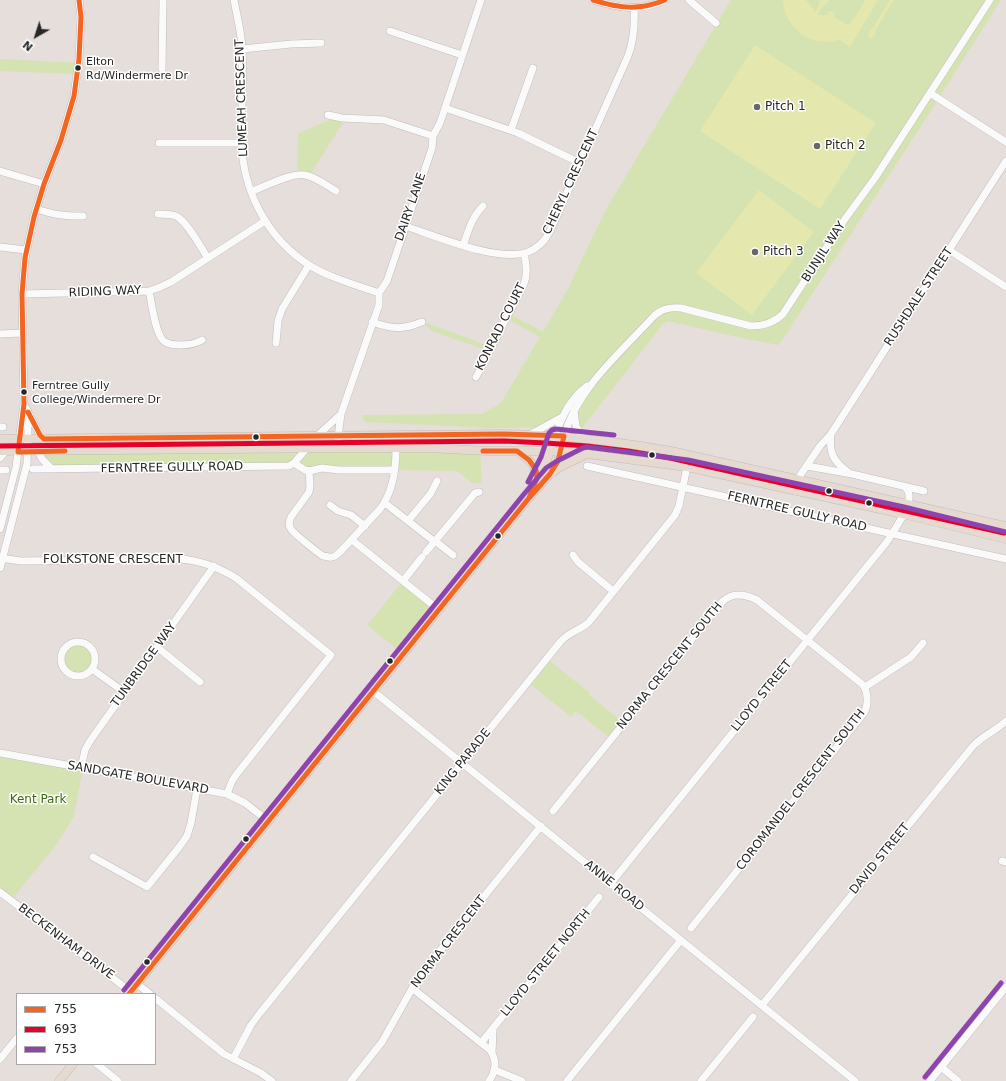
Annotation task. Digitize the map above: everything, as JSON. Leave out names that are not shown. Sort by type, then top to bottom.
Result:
[{"type":"main road","points":[[1,438],[44,439],[504,434],[564,436],[634,444],[671,451],[1006,526]]},
{"type":"main road","points":[[529,498],[537,478],[547,460],[555,436]]},
{"type":"main road","points":[[130,993],[529,498],[550,474],[558,461],[564,436]]},
{"type":"main road","name":"FERNTREE GULLY ROAD","points":[[3,451],[429,448],[549,451],[586,454],[687,467],[1006,537]]},
{"type":"main road","points":[[517,451],[532,464],[536,470],[537,478]]},
{"type":"main road","points":[[550,474],[560,467],[586,454]]},
{"type":"main road","points":[[59,1081],[72,1065]]},
{"type":"street","points":[[0,529],[14,474],[24,404],[22,294],[26,250],[36,209],[61,140],[74,96],[79,59],[79,0]]},
{"type":"street","points":[[162,68],[163,0]]},
{"type":"street","name":"LUMEAH CRESCENT","points":[[234,0],[242,49],[241,143],[244,168],[251,192],[258,208],[265,221],[284,244],[309,265],[336,278],[379,293]]},
{"type":"street","name":"DAIRY LANE","points":[[338,448],[341,414],[379,305],[379,293],[386,283],[432,148],[433,136],[439,126],[481,0]]},
{"type":"street","points":[[593,0],[621,7],[634,8],[649,6],[665,0]]},
{"type":"street","points":[[689,0],[716,23]]},
{"type":"street","name":"BUNJIL WAY","points":[[564,436],[574,411],[592,382],[660,311],[667,308],[680,308],[751,326],[770,323],[783,314],[990,0]]},
{"type":"street","name":"CHERYL CRESCENT","points":[[405,226],[463,246],[499,253],[524,253],[534,249],[542,243],[546,238],[631,50],[635,26],[634,8]]},
{"type":"street","points":[[390,30],[462,55]]},
{"type":"street","points":[[242,49],[291,44],[321,43]]},
{"type":"street","points":[[511,130],[533,68]]},
{"type":"street","points":[[930,93],[1006,142]]},
{"type":"street","points":[[445,108],[511,130],[580,163]]},
{"type":"street","points":[[328,114],[342,118],[384,120],[433,136]]},
{"type":"street","points":[[159,143],[241,143]]},
{"type":"street","name":"RUSHDALE STREET","points":[[795,491],[799,476],[820,446],[831,434],[1006,161]]},
{"type":"street","points":[[0,171],[44,184]]},
{"type":"street","points":[[251,192],[297,174],[314,178],[336,191]]},
{"type":"street","points":[[463,246],[473,219],[483,206]]},
{"type":"street","points":[[36,209],[61,216],[83,216]]},
{"type":"street","points":[[158,214],[174,215],[183,221],[208,258]]},
{"type":"street","name":"RIDING WAY","points":[[22,294],[150,291],[166,284],[265,221]]},
{"type":"street","points":[[0,247],[26,250]]},
{"type":"street","points":[[949,250],[1006,287]]},
{"type":"street","name":"KONRAD COURT","points":[[476,377],[524,284],[526,270],[524,253]]},
{"type":"street","points":[[276,343],[278,322],[282,309],[309,265]]},
{"type":"street","points":[[150,291],[158,331],[166,343],[174,345],[192,345],[202,340]]},
{"type":"street","points":[[372,322],[394,328],[409,327],[422,322]]},
{"type":"street","points":[[0,334],[22,333]]},
{"type":"street","name":"BUNJIL WAY","points":[[555,436],[562,417],[576,396],[585,386],[592,382]]},
{"type":"street","points":[[24,404],[40,435],[44,439]]},
{"type":"street","points":[[574,411],[576,426],[583,438]]},
{"type":"street","points":[[0,568],[1,558],[27,464],[28,412]]},
{"type":"street","name":"DAIRY LANE","points":[[317,436],[341,414]]},
{"type":"street","points":[[531,434],[562,417]]},
{"type":"street","points":[[831,434],[830,446],[834,459],[840,466],[852,474]]},
{"type":"street","points":[[307,448],[294,463],[305,470],[309,471],[320,468],[339,470],[394,470]]},
{"type":"street","points":[[309,471],[310,490],[291,517],[289,523],[291,529],[320,554],[333,557],[352,540],[385,503],[391,487],[396,448]]},
{"type":"street","name":"FERNTREE GULLY ROAD","points":[[0,458],[3,451]]},
{"type":"street","points":[[38,451],[42,459],[52,469]]},
{"type":"street","name":"FERNTREE GULLY ROAD","points":[[33,469],[283,467],[290,466],[294,463]]},
{"type":"street","name":"FERNTREE GULLY ROAD","points":[[587,466],[683,486],[1006,559]]},
{"type":"street","points":[[807,466],[852,474],[924,491]]},
{"type":"street","name":"KING PARADE","points":[[233,1059],[251,1025],[260,1013],[561,641],[567,635],[585,626],[675,515],[679,506],[687,467]]},
{"type":"street","points":[[14,474],[24,476]]},
{"type":"street","points":[[408,521],[431,494],[437,481]]},
{"type":"street","points":[[905,487],[910,496],[908,504]]},
{"type":"street","points":[[403,581],[475,493],[479,492]]},
{"type":"street","points":[[385,503],[453,555]]},
{"type":"street","name":"LLOYD STREET","points":[[611,883],[882,548],[908,504]]},
{"type":"street","points":[[330,505],[338,511],[351,515],[364,526]]},
{"type":"street","points":[[352,540],[439,610]]},
{"type":"street","points":[[573,555],[578,562],[613,592]]},
{"type":"street","name":"FOLKSTONE CRESCENT","points":[[1,558],[21,560],[179,559],[197,561],[214,566],[241,582],[331,655],[236,775],[227,794]]},
{"type":"street","name":"TUNBRIDGE WAY","points":[[81,768],[85,750],[90,741],[214,566]]},
{"type":"street","name":"NORMA CRESCENT SOUTH","points":[[553,810],[720,604],[727,598],[735,595],[752,597],[808,640]]},
{"type":"street","points":[[808,640],[864,687],[911,657],[923,643]]},
{"type":"street","points":[[72,643],[83,643],[88,645],[94,654],[94,664],[92,669],[83,676],[71,675],[63,667],[61,661],[64,650],[72,643]]},
{"type":"street","points":[[157,648],[200,682]]},
{"type":"street","points":[[92,669],[124,692]]},
{"type":"street","name":"COROMANDEL CRESCENT SOUTH","points":[[691,928],[864,713],[867,700],[864,687]]},
{"type":"street","name":"ANNE ROAD","points":[[373,691],[855,1081]]},
{"type":"street","name":"DAVID STREET","points":[[762,1005],[973,746],[984,736],[1006,721]]},
{"type":"street","name":"SANDGATE BOULEVARD","points":[[0,753],[227,794],[245,803],[268,821]]},
{"type":"street","points":[[93,857],[147,887],[187,836],[197,789]]},
{"type":"street","name":"NORMA CRESCENT","points":[[351,1081],[382,1042],[418,978],[541,826]]},
{"type":"street","name":"BECKENHAM DRIVE","points":[[0,892],[130,993]]},
{"type":"street","name":"LLOYD STREET NORTH","points":[[481,1043],[599,897]]},
{"type":"street","points":[[567,1081],[681,940]]},
{"type":"street","points":[[138,984],[149,993]]},
{"type":"street","points":[[930,1081],[1006,987]]},
{"type":"street","points":[[412,988],[492,1053]]},
{"type":"street","points":[[156,999],[220,1051],[272,1081]]},
{"type":"street","points":[[701,1081],[753,1017]]},
{"type":"street","name":"LLOYD STREET NORTH","points":[[493,1029],[492,1053],[495,1070]]},
{"type":"street","points":[[0,1059],[16,1039]]},
{"type":"street","points":[[98,1065],[118,1081]]},
{"type":"street","points":[[941,1067],[958,1081]]},
{"type":"street","points":[[489,1081],[495,1070],[522,1081]]},
{"type":"green space","points":[[731,0],[1001,0],[779,345],[668,321],[662,325],[583,427],[488,428],[365,422],[362,415],[482,414],[501,403],[540,337],[506,318],[509,314],[543,332],[568,289],[604,213]]},
{"type":"green space","points":[[783,0],[806,0],[815,12],[820,0],[830,0],[821,9],[818,15],[828,15],[829,11],[835,12],[834,17],[848,25],[855,17],[865,0],[878,0],[850,47],[841,41],[841,39],[821,41],[811,39],[802,34],[789,20],[785,11]]},
{"type":"green space","points":[[890,0],[894,0],[875,31],[876,32],[872,39],[867,36]]},
{"type":"green space","points":[[755,45],[876,123],[820,209],[700,131]]},
{"type":"green space","points":[[0,59],[79,63],[77,74],[0,71]]},
{"type":"green space","points":[[335,117],[346,118],[309,176],[297,174],[298,134]]},
{"type":"green space","name":"Pitch 3","points":[[759,190],[814,232],[752,315],[696,273]]},
{"type":"green space","points":[[422,322],[491,347],[489,351],[432,331]]},
{"type":"green space","points":[[38,451],[480,451],[482,483],[472,483],[457,471],[312,471],[294,463],[52,469]]},
{"type":"green space","points":[[403,581],[439,610],[403,654],[367,625]]},
{"type":"green space","points":[[78,642],[84,643],[90,647],[94,653],[94,665],[90,671],[84,675],[78,676],[72,675],[66,671],[62,665],[61,659],[62,653],[66,647],[72,643]]},
{"type":"green space","points":[[547,659],[590,693],[589,695],[624,723],[611,739],[576,711],[571,717],[528,682]]},
{"type":"green space","name":"Kent Park","points":[[0,753],[83,768],[74,816],[57,844],[11,900],[0,892]]},
{"type":"transit line","name":"755","points":[[65,451],[18,452],[24,404],[22,294],[25,258],[34,217],[44,184],[61,140],[74,96],[79,59],[81,17],[79,0]]},
{"type":"transit line","name":"755","points":[[593,0],[612,5],[629,7],[646,6],[665,0]]},
{"type":"transit line","name":"755","points":[[28,412],[40,435],[44,439],[504,434],[564,436],[558,461],[550,474],[529,498],[130,993]]},
{"type":"transit line","name":"753","points":[[528,482],[541,457],[549,433],[552,430],[556,429],[614,435]]},
{"type":"transit line","name":"693","points":[[0,446],[504,441],[587,446],[670,458],[1004,533]]},
{"type":"transit line","name":"753","points":[[124,990],[524,494],[546,468],[557,461],[587,447],[688,460],[904,507],[1006,532]]},
{"type":"transit line","name":"755","points":[[483,451],[517,451],[529,460],[536,470],[537,478],[529,498]]},
{"type":"transit line","name":"753","points":[[925,1077],[1001,983]]},
{"type":"place","name":"Elton Rd/Windermere Dr","points":[[78,68]]},
{"type":"place","name":"Pitch 1","points":[[757,107]]},
{"type":"place","name":"Pitch 2","points":[[817,146]]},
{"type":"place","name":"Pitch 3","points":[[755,252]]},
{"type":"place","name":"Ferntree Gully College/Windermere Dr","points":[[24,392]]}]
